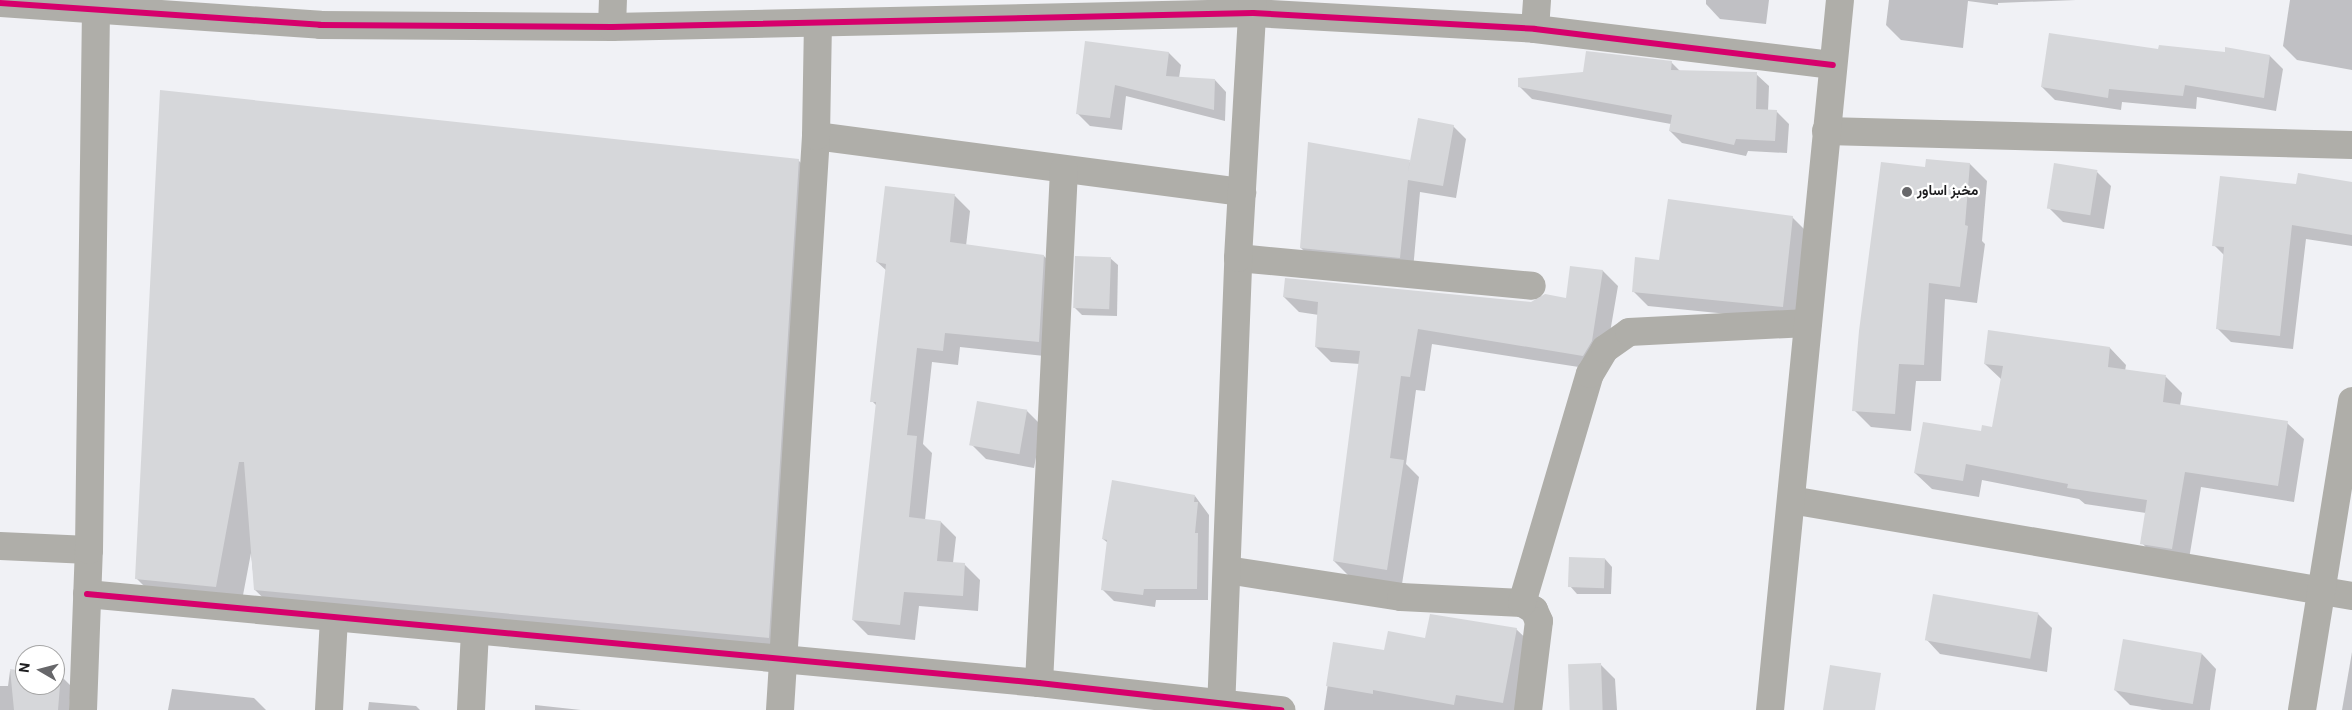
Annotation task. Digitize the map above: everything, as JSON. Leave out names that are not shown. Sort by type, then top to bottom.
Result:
[{"type":"street","points":[[612,27],[613,0]]},
{"type":"street","points":[[1535,29],[1537,0]]},
{"type":"street","points":[[1770,710],[1840,0]]},
{"type":"street","points":[[0,3],[260,10],[320,25],[612,27],[818,24],[931,11],[1253,6],[1535,29],[1833,64]]},
{"type":"street","points":[[1221,707],[1238,258],[1253,6]]},
{"type":"street","points":[[83,710],[88,550],[96,7]]},
{"type":"street","points":[[780,710],[816,136],[818,24]]},
{"type":"street","points":[[1826,131],[2352,145]]},
{"type":"street","points":[[816,136],[1242,192]]},
{"type":"street","points":[[1039,683],[1064,170]]},
{"type":"street","points":[[1238,258],[1532,286]]},
{"type":"street","points":[[1522,603],[1590,374],[1604,349],[1629,332],[1808,323]]},
{"type":"street","points":[[2302,710],[2352,402]]},
{"type":"street","points":[[1791,500],[2352,596]]},
{"type":"street","points":[[0,546],[88,550]]},
{"type":"street","points":[[1227,570],[1401,597],[1522,603],[1534,610],[1539,621],[1528,710]]},
{"type":"street","points":[[87,594],[475,632],[1039,683],[1221,707],[1281,710]]},
{"type":"street","points":[[329,710],[334,618]]},
{"type":"street","points":[[471,710],[475,632]]},
{"type":"building","points":[[2049,33],[2158,49],[2159,45],[2225,52],[2225,47],[2270,55],[2264,98],[2185,85],[2183,96],[2109,89],[2108,98],[2041,87]]},
{"type":"building","points":[[1085,41],[1169,52],[1166,76],[1215,79],[1214,110],[1115,85],[1110,118],[1076,114]]},
{"type":"building","points":[[1586,51],[1672,61],[1671,70],[1757,72],[1756,109],[1777,110],[1775,141],[1736,139],[1734,145],[1669,131],[1672,115],[1518,87],[1518,78],[1583,72]]},
{"type":"building","points":[[160,90],[799,159],[769,638],[254,590],[244,462],[239,462],[216,587],[135,579]]},
{"type":"building","points":[[1418,118],[1454,125],[1443,186],[1408,180],[1400,258],[1300,248],[1308,142],[1410,160],[1408,172]]},
{"type":"building","points":[[1926,159],[1970,163],[1965,225],[1968,226],[1960,287],[1929,283],[1924,365],[1899,364],[1895,414],[1852,411],[1859,331],[1881,162],[1925,167]]},
{"type":"building","points":[[2054,163],[2097,170],[2090,215],[2047,208]]},
{"type":"building","points":[[2298,173],[2352,182],[2352,235],[2292,225],[2280,336],[2216,329],[2224,247],[2212,246],[2220,176],[2296,184]]},
{"type":"building","points":[[885,186],[955,194],[950,242],[1044,255],[1039,342],[945,333],[943,351],[917,348],[907,435],[917,436],[909,517],[941,521],[937,561],[965,563],[963,596],[904,592],[900,625],[852,620],[876,402],[870,402],[886,264],[876,262]]},
{"type":"building","points":[[1668,199],[1793,216],[1783,307],[1632,292],[1635,257],[1659,260]]},
{"type":"building","points":[[1075,256],[1111,257],[1109,309],[1073,308]]},
{"type":"building","points":[[1570,266],[1603,270],[1592,341],[1583,356],[1418,329],[1410,377],[1401,376],[1390,458],[1404,460],[1387,570],[1333,561],[1360,351],[1315,347],[1318,302],[1283,297],[1285,278],[1531,302],[1545,294],[1566,298]]},
{"type":"building","points":[[1988,330],[2110,347],[2108,367],[2166,375],[2163,402],[2288,421],[2278,486],[2185,472],[2172,549],[2140,544],[2147,500],[2067,488],[2068,484],[1966,464],[1963,481],[1914,473],[1923,422],[1981,431],[1982,425],[1992,427],[2003,366],[1984,364]]},
{"type":"building","points":[[977,401],[1027,410],[1019,454],[969,445]]},
{"type":"building","points":[[1112,480],[1195,495],[1194,502],[1198,502],[1195,533],[1198,533],[1197,589],[1144,589],[1143,595],[1101,590],[1107,540],[1102,539]]},
{"type":"building","points":[[1569,557],[1605,558],[1604,588],[1568,587]]},
{"type":"building","points":[[1933,594],[2038,613],[2030,659],[1925,640]]},
{"type":"building","points":[[1430,614],[1517,628],[1503,703],[1456,695],[1454,705],[1373,690],[1373,694],[1326,686],[1333,642],[1384,650],[1388,631],[1425,638]]},
{"type":"building","points":[[2123,639],[2202,653],[2193,704],[2114,690]]},
{"type":"building","points":[[1601,663],[1603,710],[1570,710],[1568,664]]},
{"type":"building","points":[[1830,665],[1881,673],[1875,710],[1823,710]]},
{"type":"building","points":[[10,669],[15,670],[15,695],[59,695],[58,710],[14,710]]},
{"type":"cycle path","points":[[0,3],[320,25],[612,27],[1253,13],[1535,29],[1833,65]]},
{"type":"cycle path","points":[[87,594],[1039,683],[1281,710]]},
{"type":"place","name":"مخبز اساور","points":[[1907,192]]}]
